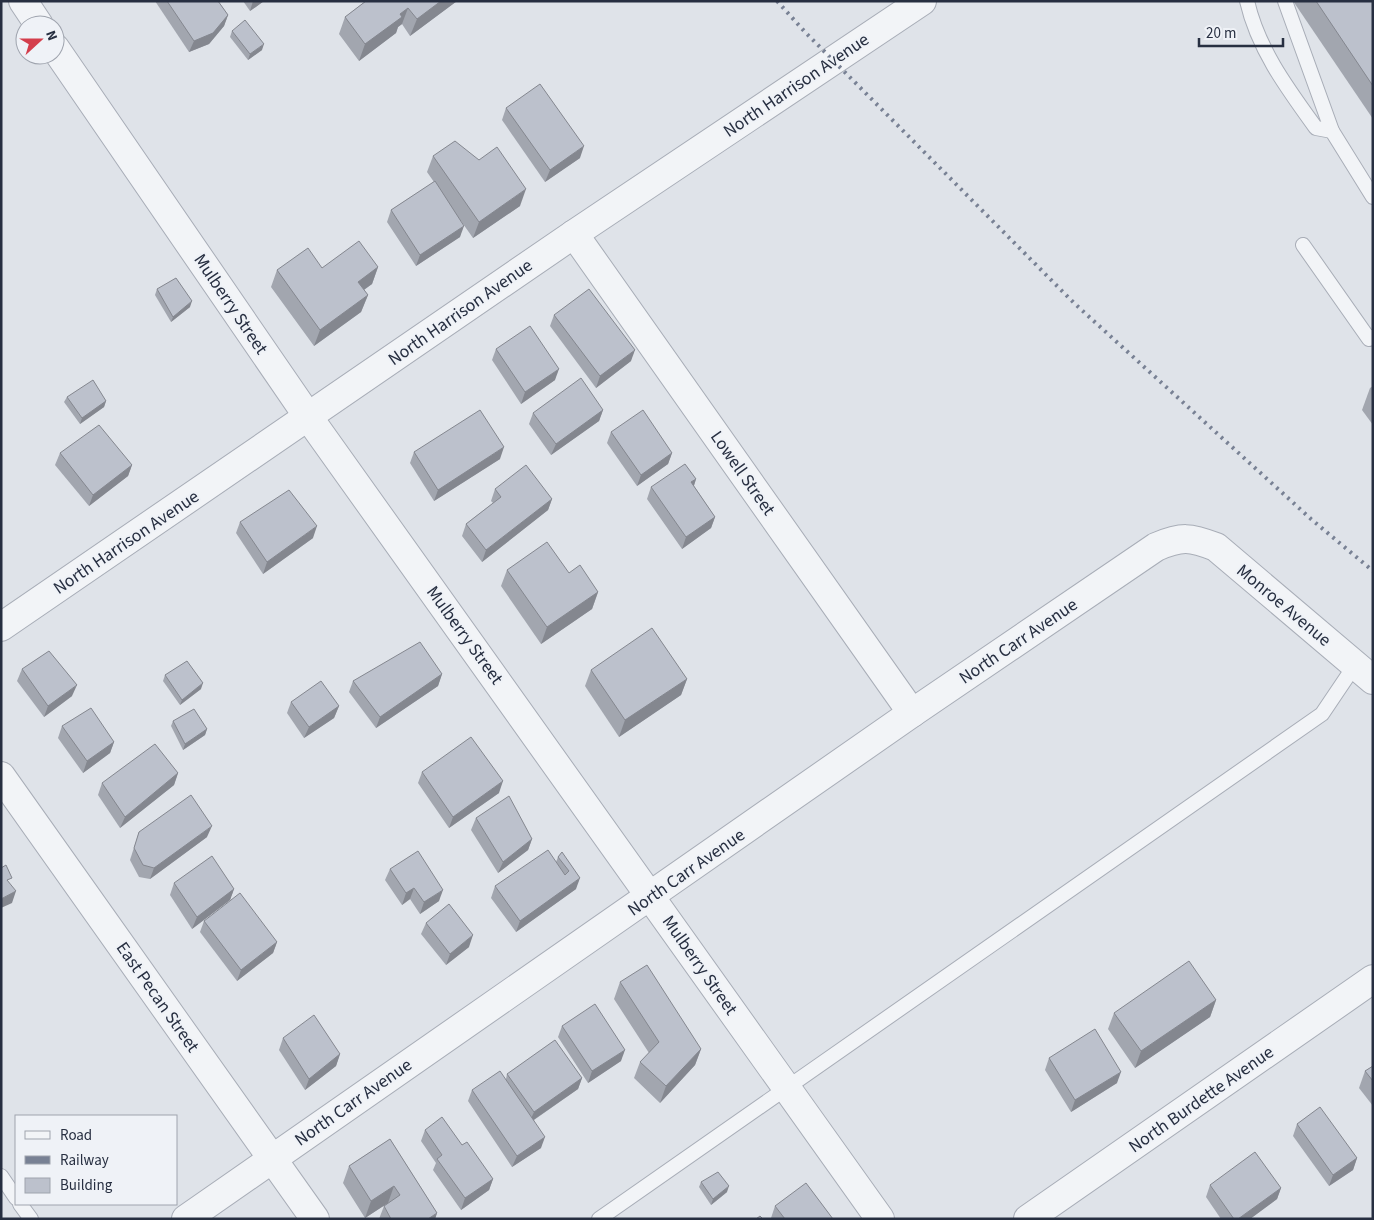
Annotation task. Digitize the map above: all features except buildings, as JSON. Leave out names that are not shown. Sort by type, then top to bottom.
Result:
[{"type":"street","points":[[23,1],[32,15]]},
{"type":"street","name":"North Harrison Avenue","points":[[1,627],[309,418],[574,234],[922,1]]},
{"type":"street","name":"Mulberry Street","points":[[65,63],[309,418],[880,1219]]},
{"type":"street","name":"Lowell Street","points":[[574,234],[912,714]]},
{"type":"street","name":"North Carr Avenue","points":[[186,1219],[912,714],[1156,547],[1175,539],[1191,538]]},
{"type":"street","name":"Monroe Avenue","points":[[1191,538],[1216,547],[1364,673]]},
{"type":"street","name":"East Pecan Street","points":[[1,776],[315,1219]]},
{"type":"street","name":"North Burdette Avenue","points":[[1028,1219],[1373,980]]},
{"type":"lane","points":[[1247,1],[1252,23],[1278,74],[1316,128],[1332,131]]},
{"type":"lane","points":[[1284,1],[1332,131],[1369,180],[1373,197]]},
{"type":"lane","points":[[1303,245],[1369,339],[1373,337]]},
{"type":"lane","points":[[599,1219],[1322,714],[1364,673]]},
{"type":"lane","points":[[1,1176],[15,1197]]},
{"type":"lane","points":[[21,1205],[31,1219]]},
{"type":"railway","points":[[777,1],[805,32],[1074,303],[1311,519],[1373,571]]}]
